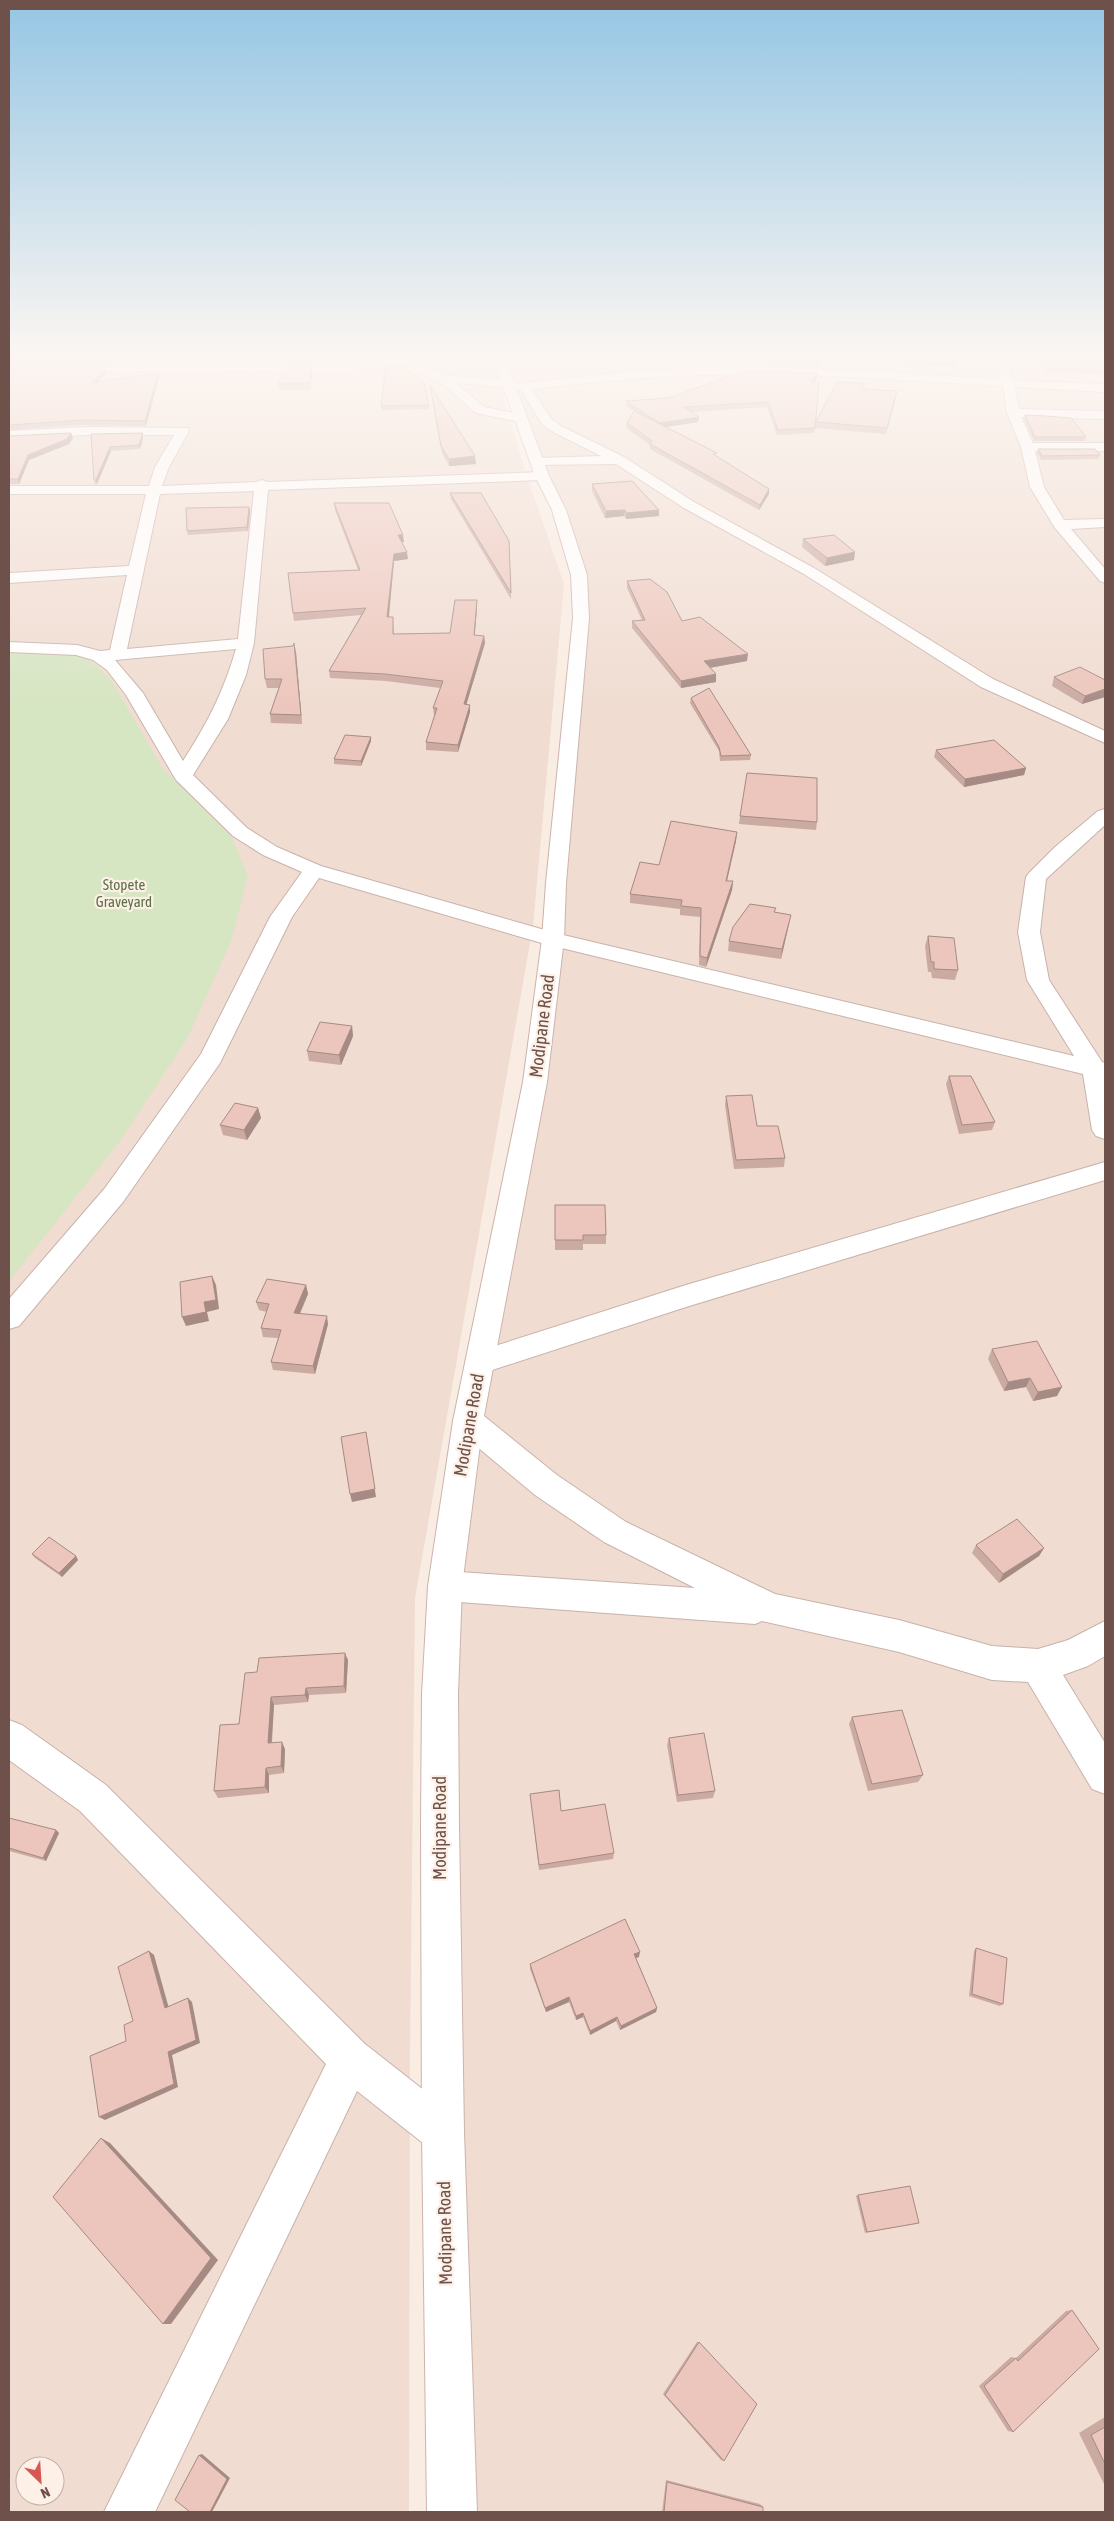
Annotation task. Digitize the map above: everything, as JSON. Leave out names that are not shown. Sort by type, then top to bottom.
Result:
[{"type":"street","points":[[159,476],[136,570],[108,655],[113,666],[134,693],[183,776],[240,832],[270,851],[314,870],[375,889],[553,939],[1100,1070]]},
{"type":"street","points":[[9,490],[154,490],[417,476]]},
{"type":"street","name":"Modipane Road","points":[[452,2512],[443,2132],[440,1694],[444,1586],[468,1421],[535,1082],[553,939],[556,883],[581,618],[578,575],[558,510],[543,476]]},
{"type":"street","points":[[644,476],[696,509],[809,571],[987,683],[1105,738]]},
{"type":"street","points":[[1034,476],[1037,487],[1060,526],[1105,578]]},
{"type":"street","points":[[183,776],[219,719],[237,675],[246,642],[262,484]]},
{"type":"street","points":[[1060,526],[1105,523]]},
{"type":"street","points":[[9,578],[136,570]]},
{"type":"street","points":[[9,647],[77,650],[108,655],[246,642]]},
{"type":"street","points":[[1105,815],[1062,851],[1036,877],[1029,932],[1038,980],[1100,1070],[1105,1130]]},
{"type":"street","points":[[9,1318],[114,1195],[212,1057],[282,917],[314,870]]},
{"type":"street","points":[[480,1362],[686,1296],[1105,1171]]},
{"type":"street","points":[[468,1421],[546,1485],[615,1532],[771,1609]]},
{"type":"street","points":[[444,1586],[771,1609],[899,1636],[992,1663],[1038,1666],[1076,1654],[1105,1637]]},
{"type":"street","points":[[1038,1666],[1105,1776]]},
{"type":"street","points":[[9,1738],[93,1798],[350,2059],[443,2132]]},
{"type":"street","points":[[129,2512],[350,2059]]},
{"type":"shaded area","points":[[9,476],[527,476],[564,584],[533,926],[415,1598],[410,2050],[409,2512],[9,2512]]},
{"type":"shaded area","points":[[542,476],[1105,476],[1105,2512],[453,2512],[443,2132],[440,1694],[535,1082],[579,575]]},
{"type":"green space","name":"Stopete Graveyard","points":[[9,652],[66,652],[86,657],[110,678],[163,769],[231,836],[248,876],[231,941],[188,1037],[117,1145],[9,1281]]},
{"type":"building","points":[[9,476],[19,476],[18,479],[9,479]]},
{"type":"building","points":[[707,476],[748,476],[769,489],[760,505]]},
{"type":"building","points":[[632,481],[659,510],[626,513],[625,510],[606,511],[592,484]]},
{"type":"building","points":[[450,493],[481,493],[509,541],[511,593]]},
{"type":"building","points":[[334,503],[389,503],[403,535],[398,535],[407,552],[394,554],[387,617],[393,617],[393,634],[450,633],[455,600],[477,600],[474,635],[484,636],[464,704],[470,705],[458,745],[426,742],[437,708],[433,708],[443,681],[385,674],[329,671],[366,608],[293,613],[288,573],[360,570]]},
{"type":"building","points":[[249,507],[247,527],[187,531],[186,508]]},
{"type":"building","points":[[834,535],[855,552],[827,558],[803,539]]},
{"type":"building","points":[[650,579],[667,592],[682,621],[700,617],[748,654],[704,661],[716,674],[681,681],[632,621],[645,620],[627,581]]},
{"type":"building","points":[[294,643],[301,715],[270,714],[282,679],[265,679],[263,649],[293,646]]},
{"type":"building","points":[[1080,667],[1105,680],[1105,689],[1085,696],[1054,677]]},
{"type":"building","points":[[709,688],[751,755],[721,756],[719,747],[691,698]]},
{"type":"building","points":[[345,735],[371,737],[361,761],[334,759]]},
{"type":"building","points":[[994,740],[1026,768],[965,779],[936,750]]},
{"type":"building","points":[[747,773],[817,778],[817,822],[740,816]]},
{"type":"building","points":[[671,821],[737,832],[726,881],[733,881],[707,958],[700,956],[701,908],[681,906],[682,900],[630,894],[640,862],[659,865]]},
{"type":"building","points":[[750,904],[776,908],[774,912],[791,915],[782,949],[729,941],[733,927]]},
{"type":"building","points":[[928,936],[954,938],[958,970],[934,969],[934,962],[931,962]]},
{"type":"building","points":[[320,1022],[352,1026],[339,1055],[307,1051]]},
{"type":"building","points":[[949,1076],[971,1076],[995,1122],[962,1125]]},
{"type":"building","points":[[752,1095],[757,1126],[778,1126],[785,1158],[736,1160],[726,1096]]},
{"type":"building","points":[[235,1103],[258,1108],[244,1130],[220,1125]]},
{"type":"building","points":[[555,1205],[605,1205],[606,1235],[583,1235],[583,1240],[555,1240]]},
{"type":"building","points":[[212,1276],[216,1300],[204,1302],[206,1312],[182,1317],[180,1282]]},
{"type":"building","points":[[267,1279],[306,1285],[294,1313],[327,1316],[313,1366],[271,1362],[281,1330],[261,1328],[269,1304],[256,1302]]},
{"type":"building","points":[[1037,1341],[1062,1387],[1038,1392],[1030,1378],[1008,1382],[992,1349]]},
{"type":"building","points":[[366,1432],[375,1489],[350,1494],[341,1437]]},
{"type":"building","points":[[1017,1519],[1044,1548],[1003,1574],[976,1545]]},
{"type":"building","points":[[49,1537],[76,1556],[59,1573],[32,1554]]},
{"type":"building","points":[[345,1653],[344,1686],[306,1688],[305,1695],[271,1697],[268,1743],[282,1742],[281,1766],[266,1768],[265,1787],[214,1791],[220,1725],[239,1724],[245,1673],[257,1672],[259,1658]]},
{"type":"building","points":[[902,1710],[923,1775],[872,1784],[852,1717]]},
{"type":"building","points":[[704,1733],[715,1791],[678,1795],[669,1738]]},
{"type":"building","points":[[559,1790],[561,1811],[605,1804],[614,1853],[539,1865],[530,1794]]},
{"type":"building","points":[[9,1818],[56,1830],[43,1858],[9,1848]]},
{"type":"building","points":[[625,1919],[640,1952],[634,1954],[657,2008],[621,2026],[617,2017],[590,2031],[583,2013],[576,2016],[569,1997],[545,2008],[530,1964]]},
{"type":"building","points":[[976,1948],[1007,1958],[1003,2004],[972,1994]]},
{"type":"building","points":[[149,1951],[165,2008],[188,1998],[196,2040],[168,2052],[174,2084],[99,2117],[90,2056],[126,2041],[124,2025],[133,2021],[118,1967]]},
{"type":"building","points":[[101,2138],[211,2258],[163,2324],[53,2197]]},
{"type":"building","points":[[910,2186],[919,2223],[867,2232],[858,2195]]},
{"type":"building","points":[[1072,2310],[1099,2349],[1013,2432],[984,2386],[1016,2358],[1018,2361]]},
{"type":"building","points":[[699,2342],[757,2404],[724,2461],[665,2395]]},
{"type":"building","points":[[1105,2427],[1105,2464],[1091,2435]]},
{"type":"building","points":[[199,2455],[227,2479],[210,2512],[190,2512],[175,2500]]},
{"type":"building","points":[[667,2482],[763,2507],[763,2512],[664,2512]]}]
